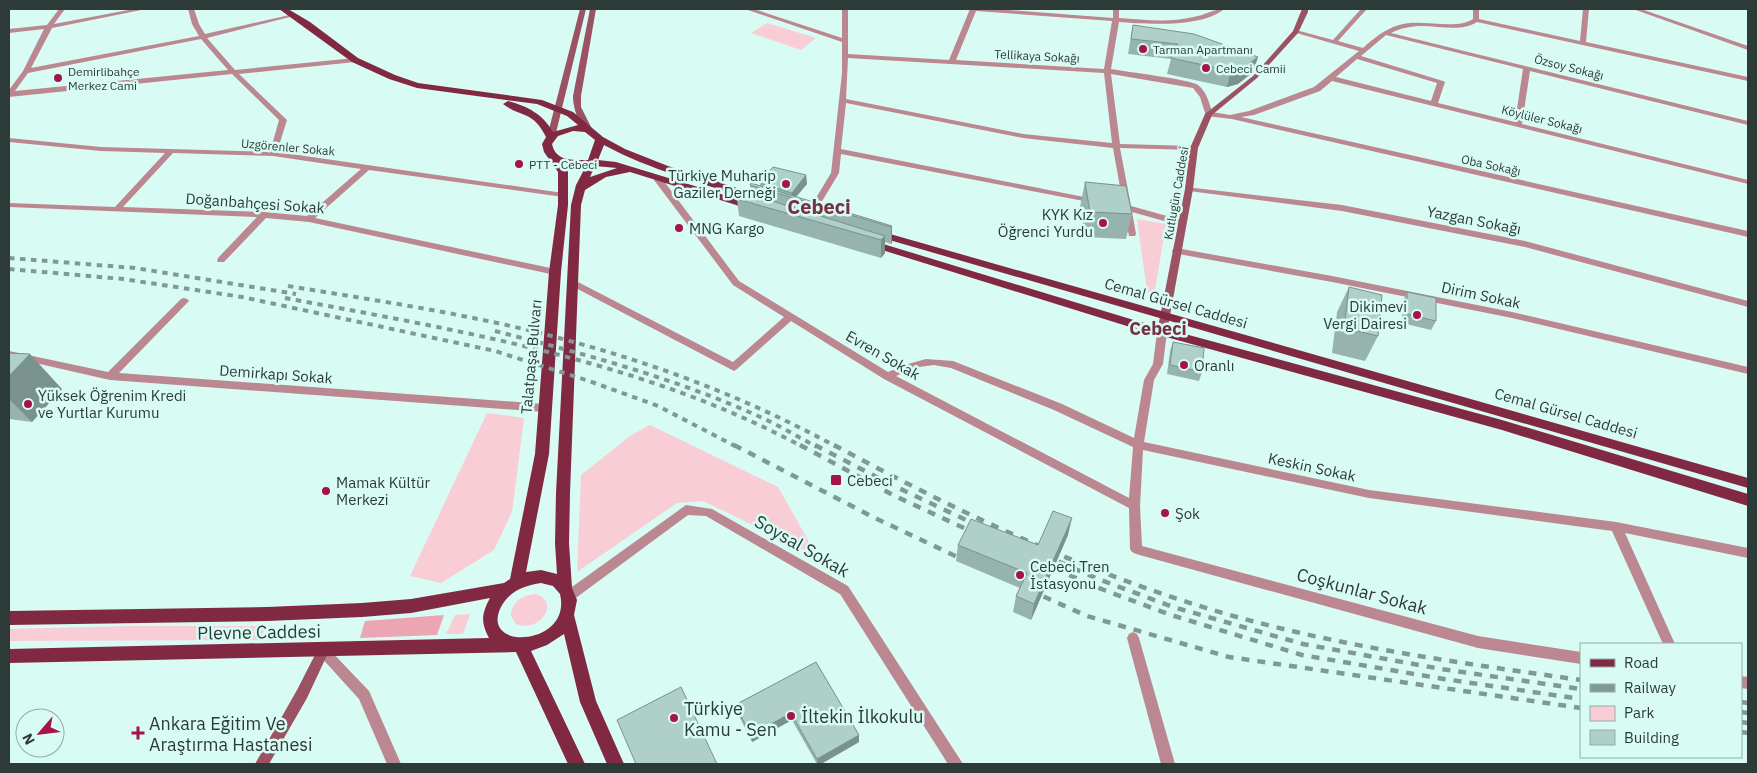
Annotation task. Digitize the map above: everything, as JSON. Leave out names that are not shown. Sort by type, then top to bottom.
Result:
[{"type":"main road","points":[[283,9],[307,24],[355,60],[384,74],[417,85],[539,102],[570,114],[600,139],[622,151],[770,207],[657,178],[613,164],[571,163],[553,157]]},
{"type":"main road","points":[[482,95],[529,111],[542,122],[551,137],[570,128],[588,129]]},
{"type":"main road","name":"Talatpaşa Bulvarı","points":[[551,137],[547,144],[549,152],[562,172],[563,195],[555,272],[542,454],[537,487],[511,585],[494,603],[490,620],[492,630],[497,638],[516,646],[577,764]]},
{"type":"main road","points":[[516,646],[542,641],[553,634],[567,616],[570,606],[567,592],[562,518],[576,205],[580,189],[600,139]]},
{"type":"main road","points":[[580,189],[591,180],[599,177],[616,171],[632,170]]},
{"type":"main road","name":"Cemal Gürsel Caddesi","points":[[867,230],[1502,411],[1748,484]]},
{"type":"main road","name":"Cemal Gürsel Caddesi","points":[[858,240],[1162,332],[1502,425],[1748,500]]},
{"type":"main road","points":[[511,585],[540,576],[559,582],[567,592]]},
{"type":"main road","name":"Plevne Caddesi","points":[[9,618],[267,614],[362,610],[411,606],[511,585]]},
{"type":"main road","points":[[567,616],[588,702],[616,764]]},
{"type":"main road","name":"Plevne Caddesi","points":[[9,656],[516,646]]},
{"type":"street","points":[[10,94],[26,71],[49,27],[62,9]]},
{"type":"street","points":[[9,31],[49,27],[142,9]]},
{"type":"street","points":[[191,9],[192,19],[202,37],[234,73],[283,120],[273,154]]},
{"type":"street","points":[[551,137],[583,9]]},
{"type":"street","points":[[588,129],[577,107],[577,96],[593,9]]},
{"type":"street","points":[[749,9],[844,41]]},
{"type":"street","points":[[809,218],[835,173],[845,56],[845,9]]},
{"type":"street","points":[[952,62],[973,9],[1160,23],[1184,21],[1217,12],[1221,9]]},
{"type":"street","points":[[1116,9],[1117,21],[1107,72],[1116,146],[1132,234]]},
{"type":"street","name":"Kutlugün Caddesi","points":[[1162,332],[1189,189],[1194,148],[1209,114],[1255,77],[1296,32],[1305,9]]},
{"type":"street","points":[[1334,42],[1364,9]]},
{"type":"street","points":[[1476,9],[1476,20]]},
{"type":"street","points":[[1583,43],[1586,9]]},
{"type":"street","points":[[1636,9],[1748,48]]},
{"type":"street","points":[[26,71],[202,37],[292,15]]},
{"type":"street","points":[[1209,114],[1230,117],[1251,113],[1317,89],[1385,33],[1401,26],[1421,24],[1451,26],[1470,24],[1476,20],[1748,79]]},
{"type":"street","points":[[1296,32],[1364,50]]},
{"type":"street","name":"Özsoy Sokağı","points":[[1385,33],[1748,123]]},
{"type":"street","name":"Tellikaya Sokağı","points":[[845,56],[1107,72],[1195,86],[1204,98],[1209,114]]},
{"type":"street","points":[[1356,56],[1441,82],[1434,104]]},
{"type":"street","points":[[10,94],[355,60]]},
{"type":"street","points":[[1518,125],[1527,68]]},
{"type":"street","name":"Köylüler Sokağı","points":[[1330,78],[1748,182]]},
{"type":"street","points":[[842,100],[1014,135],[1116,146],[1194,148]]},
{"type":"street","name":"Oba Sokağı","points":[[1230,117],[1376,152],[1748,234]]},
{"type":"street","name":"Uzgörenler Sokak","points":[[9,140],[101,149],[273,154],[563,195]]},
{"type":"street","points":[[117,208],[170,152]]},
{"type":"street","points":[[838,152],[1100,202]]},
{"type":"street","points":[[310,218],[368,167]]},
{"type":"street","name":"Evren Sokak","points":[[657,178],[736,283],[887,376],[1134,506]]},
{"type":"street","name":"Yazgan Sokağı","points":[[1189,189],[1342,208],[1525,244],[1748,304]]},
{"type":"street","points":[[1109,204],[1128,207],[1182,223]]},
{"type":"street","name":"Doğanbahçesi Sokak","points":[[9,205],[117,208],[310,218],[555,272]]},
{"type":"street","points":[[221,260],[264,215]]},
{"type":"street","name":"Dirim Sokak","points":[[1176,251],[1332,279],[1512,315],[1748,372]]},
{"type":"street","points":[[574,283],[734,367],[790,317]]},
{"type":"street","points":[[110,376],[184,300]]},
{"type":"street","points":[[1134,506],[1138,445],[1149,380],[1158,364],[1162,332]]},
{"type":"street","name":"Demirkapı Sokak","points":[[9,354],[110,376],[544,408]]},
{"type":"street","name":"Keskin Sokak","points":[[887,376],[925,361],[939,361],[1058,406],[1138,445],[1369,494],[1616,527],[1748,553]]},
{"type":"street","name":"Coşkunlar Sokak","points":[[1134,506],[1136,548],[1478,642],[1580,658]]},
{"type":"street","name":"Soysal Sokak","points":[[567,592],[686,510],[708,512],[844,590],[956,764]]},
{"type":"street","points":[[1616,527],[1668,643]]},
{"type":"street","points":[[1133,638],[1168,764]]},
{"type":"street","points":[[262,764],[302,694],[323,651],[364,694],[394,764]]},
{"type":"green space","points":[[767,23],[816,38],[801,50],[751,33]]},
{"type":"green space","points":[[1137,219],[1166,224],[1154,296],[1147,291]]},
{"type":"green space","points":[[487,413],[524,418],[512,512],[494,550],[441,583],[410,576]]},
{"type":"green space","points":[[650,425],[778,487],[817,556],[703,501],[677,503],[577,572],[581,475],[630,436]]},
{"type":"green space","points":[[535,594],[543,598],[547,603],[544,615],[532,625],[516,624],[511,616],[515,603],[526,596]]},
{"type":"green space","points":[[470,614],[463,634],[446,634],[455,615]]},
{"type":"green space","points":[[130,626],[267,626],[259,640],[9,641],[9,629]]},
{"type":"shaded area","points":[[444,615],[437,635],[360,638],[365,621]]},
{"type":"building","points":[[1133,25],[1194,34],[1258,57],[1242,69],[1231,71],[1171,58],[1178,44],[1131,39]]},
{"type":"building","points":[[773,167],[806,175],[792,193],[760,183]]},
{"type":"building","points":[[1085,182],[1126,186],[1132,214],[1090,212]]},
{"type":"building","points":[[751,183],[892,226],[750,185]]},
{"type":"building","points":[[743,192],[885,236],[881,240],[737,199]]},
{"type":"building","points":[[1349,287],[1382,295],[1378,336],[1344,328]]},
{"type":"building","points":[[1407,292],[1436,298],[1436,321],[1407,314]]},
{"type":"building","points":[[1173,342],[1204,348],[1202,372],[1170,365]]},
{"type":"building","points":[[9,353],[30,354],[9,376]]},
{"type":"building","points":[[1053,511],[1072,518],[1034,604],[1016,596],[1027,573],[958,545],[971,519],[1038,545]]},
{"type":"building","name":"İltekin İlkokulu","points":[[816,662],[859,735],[817,759],[791,713],[751,735],[735,705]]},
{"type":"building","name":"Türkiye Kamu - Sen","points":[[681,687],[717,764],[636,764],[617,720]]},
{"type":"railway","points":[[9,258],[135,268],[296,294]]},
{"type":"railway","points":[[9,269],[123,279],[242,297],[495,351],[589,381],[658,406],[737,447]]},
{"type":"railway","points":[[288,286],[470,317],[542,333],[611,353],[677,375],[742,401],[837,447]]},
{"type":"railway","points":[[285,298],[484,337],[615,371],[679,392],[742,417],[803,447]]},
{"type":"railway","points":[[495,331],[592,357],[687,387],[758,416],[817,447]]},
{"type":"railway","points":[[734,445],[873,517],[970,563]]},
{"type":"railway","points":[[800,445],[895,496],[979,535]]},
{"type":"railway","points":[[815,445],[890,484],[983,528]]},
{"type":"railway","points":[[834,445],[928,494],[1024,540],[1123,580],[1223,613],[1356,645],[1580,680]]},
{"type":"railway","points":[[1044,555],[1098,579],[1173,607],[1303,644],[1441,669],[1580,689]]},
{"type":"railway","points":[[1040,562],[1096,587],[1171,615],[1302,655],[1444,679],[1580,699]]},
{"type":"railway","points":[[1029,590],[1087,616],[1229,657],[1580,708]]},
{"type":"railway","points":[[1742,702],[1748,703]]},
{"type":"railway","points":[[1742,712],[1748,713]]},
{"type":"railway","points":[[1742,722],[1748,723]]},
{"type":"railway","points":[[1742,732],[1748,733]]},
{"type":"place","name":"Tarman Apartmanı","points":[[1143,49]]},
{"type":"place","name":"Cebeci Camii","points":[[1206,68]]},
{"type":"place","name":"Demirlibahçe Merkez Cami","points":[[58,78]]},
{"type":"place","name":"PTT - Cebeci","points":[[519,164]]},
{"type":"place","name":"Türkiye Muharip Gaziler Derneği","points":[[786,184]]},
{"type":"place","name":"KYK Kız Öğrenci Yurdu","points":[[1103,223]]},
{"type":"place","name":"MNG Kargo","points":[[679,228]]},
{"type":"place","name":"Dikimevi Vergi Dairesi","points":[[1417,315]]},
{"type":"place","name":"Oranlı","points":[[1184,365]]},
{"type":"place","name":"Yüksek Öğrenim Kredi ve Yurtlar Kurumu","points":[[28,404]]},
{"type":"place","name":"Cebeci","points":[[836,480]]},
{"type":"place","name":"Mamak Kültür Merkezi","points":[[326,491]]},
{"type":"place","name":"Şok","points":[[1165,513]]},
{"type":"place","name":"Cebeci Tren İstasyonu","points":[[1020,575]]},
{"type":"place","name":"İltekin İlkokulu","points":[[791,716]]},
{"type":"place","name":"Türkiye Kamu - Sen","points":[[674,718]]},
{"type":"place","name":"Ankara Eğitim Ve Araştırma Hastanesi","points":[[138,733]]},
{"type":"district","name":"Cebeci","points":[[819,206]]},
{"type":"district","name":"Cebeci","points":[[1158,328]]}]
